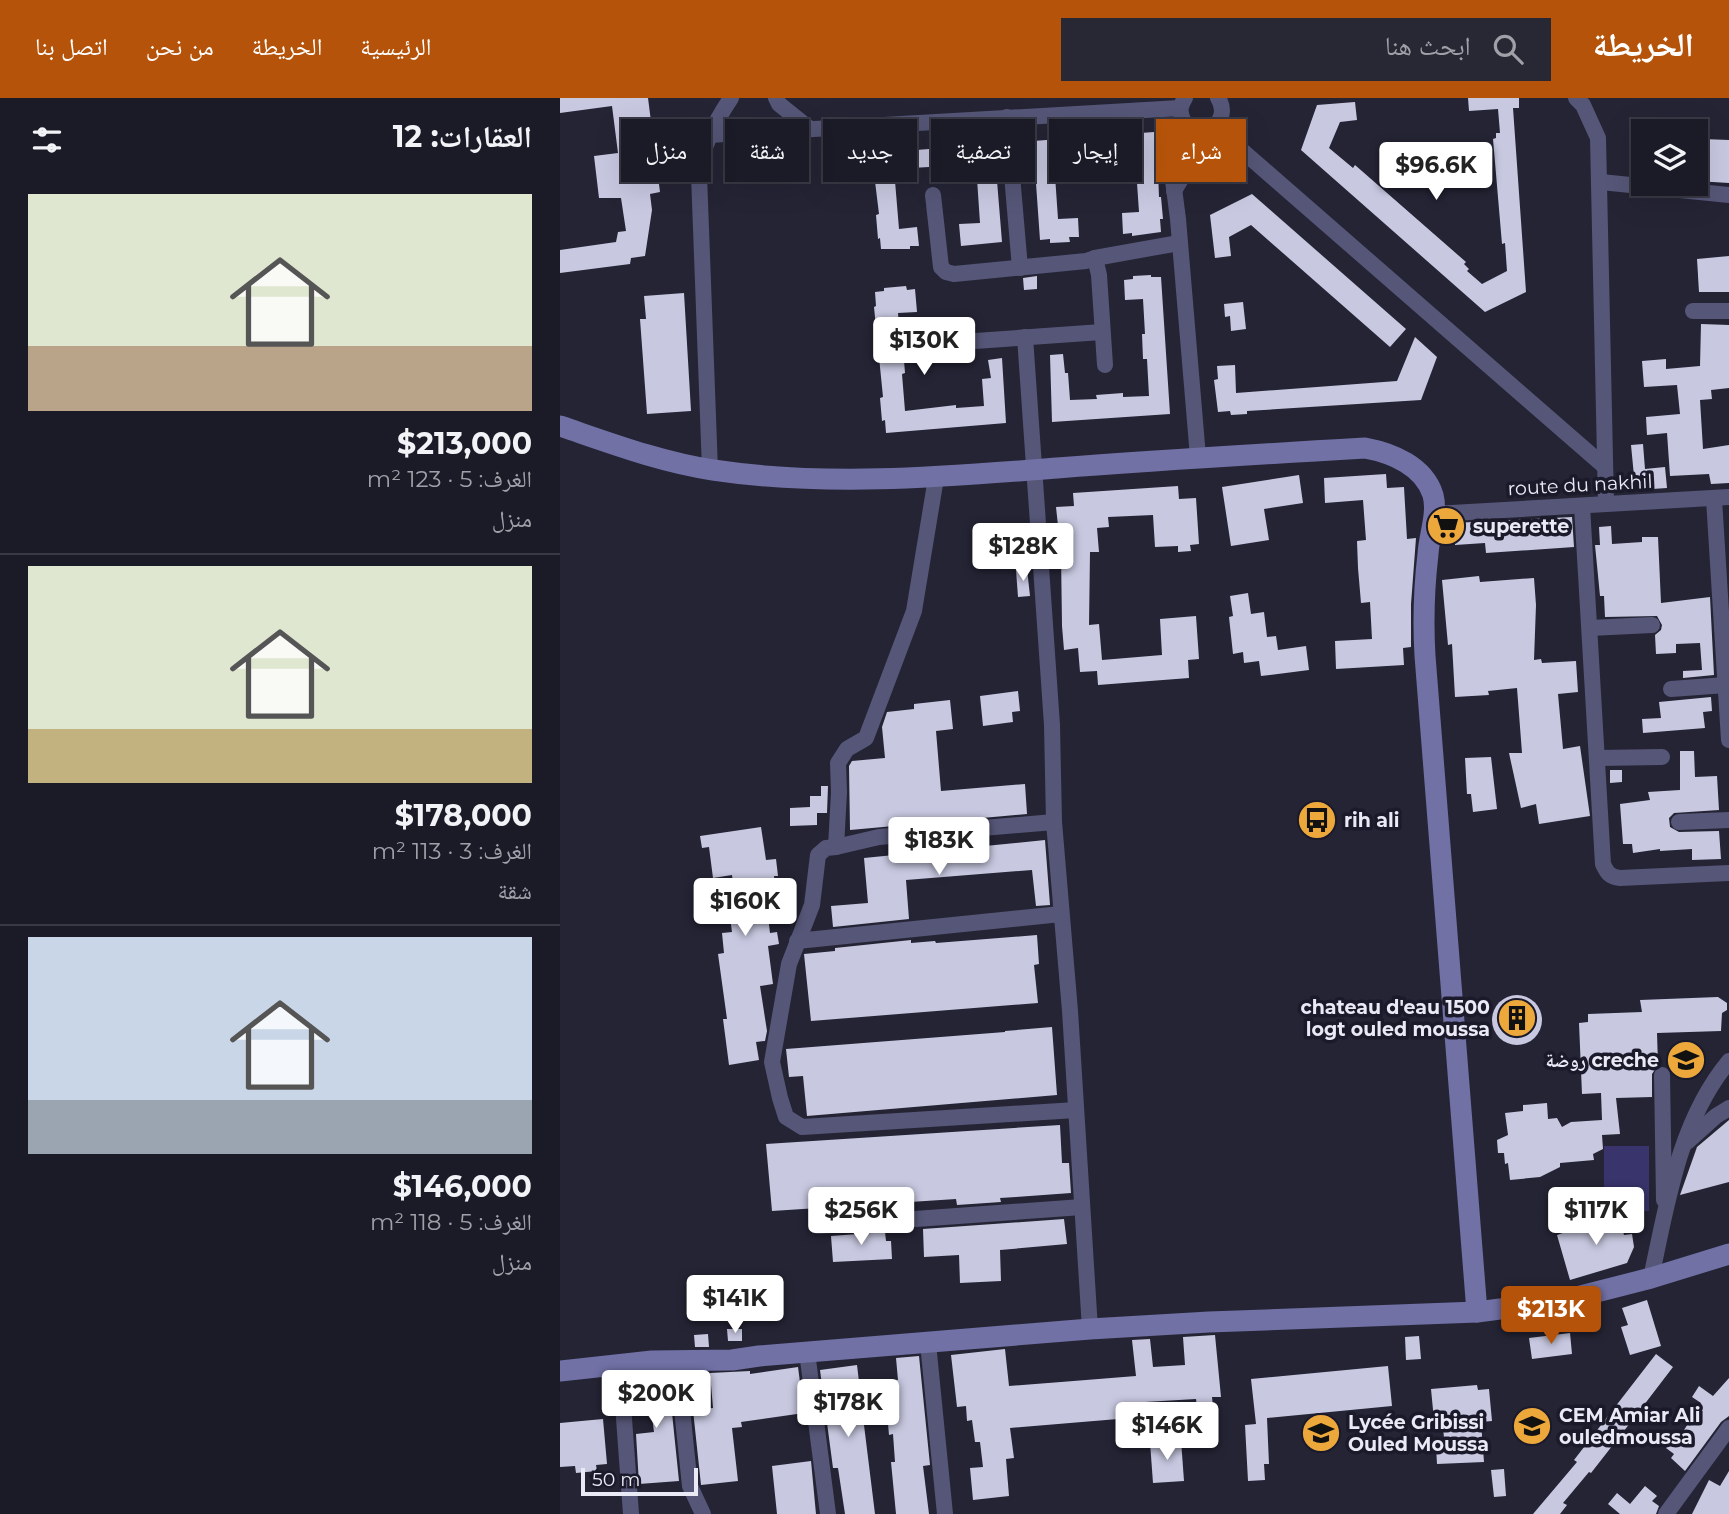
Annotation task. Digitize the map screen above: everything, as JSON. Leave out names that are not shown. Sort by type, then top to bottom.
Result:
[{"type":"street","points":[[711,131],[730,98]]},
{"type":"street","points":[[776,98],[810,129]]},
{"type":"street","points":[[1218,98],[1222,109],[1220,119]]},
{"type":"street","points":[[1576,98],[1583,105],[1598,138],[1606,504]]},
{"type":"street","points":[[711,135],[1183,109],[1169,150],[1198,457]]},
{"type":"street","points":[[1007,117],[1020,268]]},
{"type":"street","points":[[1246,158],[1604,466]]},
{"type":"street","points":[[699,182],[710,470]]},
{"type":"street","points":[[1174,191],[1180,182]]},
{"type":"street","points":[[1601,182],[1729,195]]},
{"type":"street","points":[[933,195],[941,267],[954,274],[1095,258],[1179,243]]},
{"type":"street","points":[[1095,258],[1099,275],[1105,365]]},
{"type":"street","points":[[1693,311],[1729,311]]},
{"type":"street","points":[[918,345],[1102,332]]},
{"type":"street","points":[[1025,337],[1052,725],[1054,822],[1090,1329]]},
{"type":"street","points":[[560,426],[649,456],[710,470],[766,477],[936,478],[1198,457],[1365,448],[1380,450],[1408,463],[1422,477],[1433,494],[1434,514],[1425,587],[1425,656],[1478,1312]]},
{"type":"street","points":[[836,847],[838,763],[847,749],[866,738],[914,611],[936,478]]},
{"type":"street","points":[[1721,498],[1729,740]]},
{"type":"street","name":"route du nakhil","points":[[1434,514],[1721,498]]},
{"type":"street","points":[[1582,506],[1599,758],[1603,864],[1613,878],[1729,873]]},
{"type":"street","points":[[1590,628],[1651,625]]},
{"type":"street","points":[[1671,689],[1726,685]]},
{"type":"street","points":[[1599,758],[1662,757]]},
{"type":"street","points":[[1679,822],[1729,820]]},
{"type":"street","points":[[1054,822],[879,837],[826,848],[818,855],[812,905],[789,964],[772,1062],[786,1117],[802,1127],[1076,1111]]},
{"type":"street","points":[[797,941],[1061,914]]},
{"type":"street","points":[[1651,1278],[1684,1144],[1701,1101],[1713,1080],[1729,1061]]},
{"type":"street","points":[[1662,1075],[1665,1213]]},
{"type":"street","points":[[1684,1144],[1729,1108]]},
{"type":"street","points":[[818,1226],[1082,1207]]},
{"type":"street","points":[[560,1371],[620,1364],[732,1360],[1090,1329],[1478,1312],[1561,1301],[1729,1254]]},
{"type":"street","points":[[928,1343],[945,1514]]},
{"type":"street","points":[[807,1352],[828,1514]]},
{"type":"street","points":[[677,1361],[690,1486],[703,1514]]},
{"type":"street","points":[[620,1364],[631,1514]]},
{"type":"street","points":[[1666,1514],[1729,1428]]},
{"type":"shaded area","points":[[1604,1146],[1649,1146],[1649,1211],[1604,1211]]},
{"type":"building","points":[[560,98],[648,98],[651,119],[621,119],[621,182],[659,182],[660,192],[650,194],[652,210],[645,256],[631,258],[630,264],[560,273],[560,250],[616,242],[618,232],[626,231],[621,198],[599,198],[594,156],[618,153],[612,106],[560,113]]},
{"type":"building","points":[[1468,98],[1519,98],[1519,108],[1513,108],[1526,292],[1485,312],[1301,150],[1317,105],[1355,102],[1357,120],[1340,122],[1329,148],[1353,168],[1355,165],[1466,262],[1464,264],[1469,269],[1467,271],[1482,284],[1507,271],[1505,243],[1502,244],[1493,139],[1496,138],[1496,133],[1500,133],[1498,109],[1469,111]]},
{"type":"building","points":[[1154,132],[1156,182],[1158,182],[1163,219],[1160,219],[1161,232],[1132,236],[1132,233],[1123,234],[1122,213],[1139,212],[1137,182],[1142,182],[1142,133]]},
{"type":"building","points":[[1708,139],[1729,140],[1729,183],[1708,182]]},
{"type":"building","points":[[1049,140],[1049,182],[1055,182],[1058,219],[1078,218],[1079,237],[1069,237],[1070,242],[1050,243],[1050,239],[1040,240],[1035,141]]},
{"type":"building","points":[[931,149],[931,171],[929,167],[917,168],[917,150]]},
{"type":"building","points":[[875,182],[895,182],[899,229],[917,227],[919,246],[910,246],[910,249],[881,249],[876,215],[879,214]]},
{"type":"building","points":[[977,182],[997,182],[1002,242],[961,246],[959,224],[980,223]]},
{"type":"building","points":[[1252,194],[1406,329],[1390,347],[1251,225],[1229,237],[1231,256],[1215,258],[1210,215]]},
{"type":"building","points":[[1729,256],[1729,292],[1699,292],[1697,259]]},
{"type":"building","points":[[1037,276],[1037,289],[1024,290],[1023,278]]},
{"type":"building","points":[[1133,276],[1161,277],[1170,414],[1052,422],[1050,355],[1063,354],[1070,400],[1097,399],[1096,395],[1123,393],[1123,397],[1149,396],[1147,359],[1143,359],[1143,299],[1125,300],[1124,280],[1133,279]]},
{"type":"building","points":[[906,286],[907,290],[915,289],[917,312],[898,313],[905,373],[902,374],[905,411],[956,405],[956,408],[984,406],[982,379],[991,378],[988,360],[1002,358],[1006,423],[886,433],[880,398],[883,397],[874,307],[875,292],[884,291],[884,288]]},
{"type":"building","points":[[684,293],[691,411],[647,414],[640,319],[646,319],[644,296]]},
{"type":"building","points":[[1243,302],[1246,329],[1231,331],[1230,316],[1225,317],[1224,304]]},
{"type":"building","points":[[1701,324],[1729,325],[1729,388],[1711,390],[1712,399],[1700,400],[1703,449],[1729,445],[1729,483],[1711,484],[1709,474],[1670,476],[1667,433],[1647,435],[1646,417],[1680,414],[1677,385],[1644,387],[1642,361],[1666,359],[1666,369],[1700,366]]},
{"type":"building","points":[[1415,337],[1437,357],[1421,400],[1247,411],[1247,414],[1231,415],[1230,411],[1218,412],[1214,380],[1218,379],[1217,366],[1235,365],[1236,393],[1397,381]]},
{"type":"building","points":[[1643,444],[1645,469],[1665,467],[1667,488],[1623,491],[1621,477],[1634,476],[1631,445]]},
{"type":"building","points":[[1386,474],[1387,488],[1404,487],[1407,539],[1416,538],[1411,647],[1403,648],[1404,665],[1336,669],[1335,641],[1372,639],[1370,602],[1361,603],[1358,568],[1357,541],[1366,540],[1363,500],[1325,503],[1324,478]]},
{"type":"building","points":[[1299,475],[1303,503],[1264,509],[1269,540],[1231,546],[1222,487]]},
{"type":"building","points":[[1178,486],[1179,499],[1196,498],[1199,544],[1190,545],[1191,551],[1178,552],[1178,546],[1155,547],[1153,515],[1108,517],[1109,527],[1097,528],[1099,552],[1090,552],[1089,625],[1099,624],[1102,660],[1162,655],[1160,619],[1196,616],[1199,659],[1188,660],[1189,678],[1098,685],[1097,671],[1080,672],[1078,648],[1064,650],[1061,554],[1056,507],[1074,506],[1073,493]]},
{"type":"building","points":[[1572,517],[1574,547],[1486,553],[1485,543],[1455,545],[1454,523]]},
{"type":"building","points":[[1611,526],[1612,544],[1642,542],[1642,537],[1658,537],[1661,603],[1710,597],[1714,675],[1683,678],[1683,671],[1702,670],[1700,643],[1676,644],[1676,653],[1656,654],[1655,635],[1662,625],[1657,616],[1605,617],[1595,545],[1600,545],[1599,527]]},
{"type":"building","points":[[1027,569],[1030,596],[1018,597],[1016,570]]},
{"type":"building","points":[[1479,576],[1480,582],[1534,578],[1534,660],[1541,659],[1542,663],[1576,661],[1578,692],[1558,694],[1563,749],[1580,746],[1590,816],[1539,824],[1536,804],[1521,808],[1509,753],[1522,753],[1517,688],[1488,691],[1489,695],[1455,697],[1452,644],[1448,645],[1442,580]]},
{"type":"building","points":[[1248,593],[1251,614],[1264,612],[1267,637],[1276,636],[1278,650],[1306,646],[1309,670],[1261,676],[1259,661],[1244,663],[1243,652],[1233,654],[1230,596]]},
{"type":"building","points":[[1018,691],[1020,711],[1012,712],[1013,722],[983,726],[980,696]]},
{"type":"building","points":[[1711,697],[1712,711],[1703,712],[1705,728],[1643,733],[1642,719],[1661,718],[1659,702]]},
{"type":"building","points":[[950,700],[953,729],[936,731],[941,791],[1025,784],[1027,814],[850,830],[849,766],[852,761],[885,758],[882,727],[887,712],[914,709],[914,704]]},
{"type":"building","points":[[1680,751],[1694,751],[1695,777],[1717,776],[1719,810],[1674,813],[1669,818],[1670,827],[1679,832],[1719,831],[1721,859],[1692,860],[1692,849],[1660,849],[1633,853],[1632,844],[1623,844],[1620,804],[1650,800],[1648,792],[1680,790]]},
{"type":"building","points":[[1491,757],[1497,809],[1473,812],[1471,794],[1467,794],[1465,758]]},
{"type":"building","points":[[1610,770],[1622,770],[1622,782],[1610,783]]},
{"type":"building","points":[[821,786],[828,786],[827,813],[817,813],[817,825],[790,826],[790,808],[810,807],[810,796],[821,796]]},
{"type":"building","points":[[761,827],[766,860],[776,859],[778,876],[774,876],[777,899],[766,900],[770,933],[777,932],[779,944],[768,946],[773,984],[760,986],[767,1031],[765,1041],[756,1042],[759,1060],[729,1065],[723,1019],[727,1019],[718,954],[724,953],[722,933],[732,932],[729,909],[746,906],[743,882],[733,883],[732,875],[713,878],[709,847],[702,848],[700,836]]},
{"type":"building","points":[[1045,840],[1050,905],[1036,906],[1032,870],[906,880],[909,919],[833,927],[831,906],[868,903],[864,858]]},
{"type":"building","points":[[1037,935],[1039,964],[1034,965],[1038,1003],[811,1021],[804,954],[911,940],[911,943],[936,943]]},
{"type":"building","name":"chateau d'eau 1500 logt ouled moussa","points":[[1517,995],[1535,1002],[1542,1020],[1535,1038],[1517,1045],[1499,1038],[1492,1020],[1499,1002]]},
{"type":"building","points":[[1718,997],[1727,1003],[1727,1010],[1722,1013],[1721,1031],[1657,1033],[1658,1065],[1652,1074],[1652,1097],[1616,1098],[1620,1134],[1602,1135],[1603,1149],[1593,1154],[1594,1160],[1560,1163],[1560,1167],[1540,1177],[1510,1180],[1508,1163],[1505,1164],[1504,1153],[1498,1153],[1497,1140],[1508,1135],[1505,1113],[1523,1111],[1523,1105],[1547,1103],[1548,1119],[1557,1118],[1562,1127],[1571,1122],[1602,1120],[1601,1093],[1582,1094],[1579,1023],[1588,1022],[1588,1014],[1642,1012],[1640,1000]]},
{"type":"building","points":[[1052,1027],[1057,1095],[807,1116],[803,1076],[789,1077],[786,1049]]},
{"type":"building","points":[[1729,1120],[1729,1182],[1680,1195],[1697,1147]]},
{"type":"building","points":[[1060,1125],[1062,1163],[1069,1163],[1071,1193],[1000,1198],[1001,1202],[957,1205],[956,1199],[772,1211],[766,1144]]},
{"type":"building","points":[[1618,1214],[1624,1235],[1632,1234],[1634,1247],[1627,1263],[1570,1280],[1557,1235]]},
{"type":"building","points":[[1064,1219],[1067,1244],[1000,1250],[1001,1281],[960,1283],[959,1255],[924,1257],[923,1229]]},
{"type":"building","points":[[885,1232],[886,1241],[891,1241],[892,1259],[833,1262],[831,1236]]},
{"type":"building","points":[[1647,1300],[1661,1346],[1630,1355],[1621,1327],[1628,1325],[1622,1308]]},
{"type":"building","points":[[727,1329],[742,1329],[742,1341],[728,1341]]},
{"type":"building","points":[[1570,1333],[1572,1354],[1532,1359],[1529,1338]]},
{"type":"building","points":[[708,1334],[709,1347],[695,1347],[694,1335]]},
{"type":"building","points":[[1215,1335],[1221,1397],[1212,1397],[1216,1437],[1195,1439],[1194,1425],[1199,1424],[1196,1399],[1128,1403],[1130,1418],[1010,1428],[1014,1458],[1006,1459],[1009,1496],[973,1500],[970,1468],[983,1467],[980,1442],[975,1442],[972,1420],[967,1421],[966,1406],[957,1407],[951,1355],[1005,1349],[1009,1386],[1136,1376],[1132,1340],[1150,1339],[1153,1367],[1185,1365],[1183,1337]]},
{"type":"building","points":[[1419,1336],[1421,1359],[1406,1360],[1405,1337]]},
{"type":"building","points":[[1656,1354],[1673,1367],[1634,1418],[1591,1473],[1589,1472],[1563,1503],[1567,1505],[1560,1514],[1533,1514],[1577,1462],[1574,1460]]},
{"type":"building","points":[[919,1356],[930,1465],[923,1466],[929,1514],[896,1514],[891,1462],[895,1462],[893,1434],[889,1435],[884,1379],[898,1380],[896,1358]]},
{"type":"building","points":[[857,1365],[860,1390],[853,1390],[857,1418],[863,1417],[875,1514],[845,1514],[838,1468],[833,1468],[820,1370]]},
{"type":"building","points":[[1388,1366],[1392,1406],[1267,1418],[1269,1464],[1264,1464],[1265,1480],[1248,1481],[1245,1425],[1256,1424],[1251,1379]]},
{"type":"building","points":[[798,1367],[804,1413],[741,1422],[742,1427],[732,1428],[738,1481],[701,1485],[693,1410],[713,1408],[710,1373],[750,1371],[750,1374]]},
{"type":"building","points":[[668,1374],[679,1481],[639,1484],[636,1434],[654,1432],[651,1409],[634,1410],[631,1376]]},
{"type":"building","points":[[1729,1378],[1729,1416],[1721,1422],[1685,1471],[1671,1458],[1674,1454],[1666,1448],[1677,1436],[1679,1438],[1701,1403],[1692,1397],[1699,1386],[1713,1396]]},
{"type":"building","points":[[1477,1385],[1478,1390],[1489,1389],[1492,1421],[1481,1422],[1484,1462],[1437,1464],[1436,1446],[1445,1446],[1442,1420],[1434,1420],[1431,1389]]},
{"type":"building","points":[[603,1419],[607,1464],[596,1465],[597,1471],[576,1473],[575,1466],[560,1467],[560,1423]]},
{"type":"building","points":[[1181,1440],[1184,1481],[1153,1483],[1150,1442]]},
{"type":"building","points":[[811,1461],[816,1514],[777,1514],[772,1466]]},
{"type":"building","points":[[1504,1469],[1506,1496],[1494,1497],[1491,1470]]},
{"type":"building","points":[[1729,1471],[1729,1514],[1692,1514],[1709,1480],[1720,1486]]},
{"type":"building","points":[[1645,1486],[1657,1496],[1652,1501],[1659,1506],[1656,1514],[1620,1514],[1608,1504],[1617,1493],[1630,1504]]},
{"type":"place","name":"superette","points":[[1446,526]]},
{"type":"place","name":"rih ali","points":[[1317,820]]},
{"type":"place","name":"chateau d'eau 1500 logt ouled moussa","points":[[1517,1018]]},
{"type":"place","name":"روضة creche","points":[[1686,1060]]},
{"type":"place","name":"CEM Amiar Ali ouledmoussa","points":[[1532,1426]]},
{"type":"place","name":"Lycée Gribissi Ouled Moussa","points":[[1321,1433]]}]
